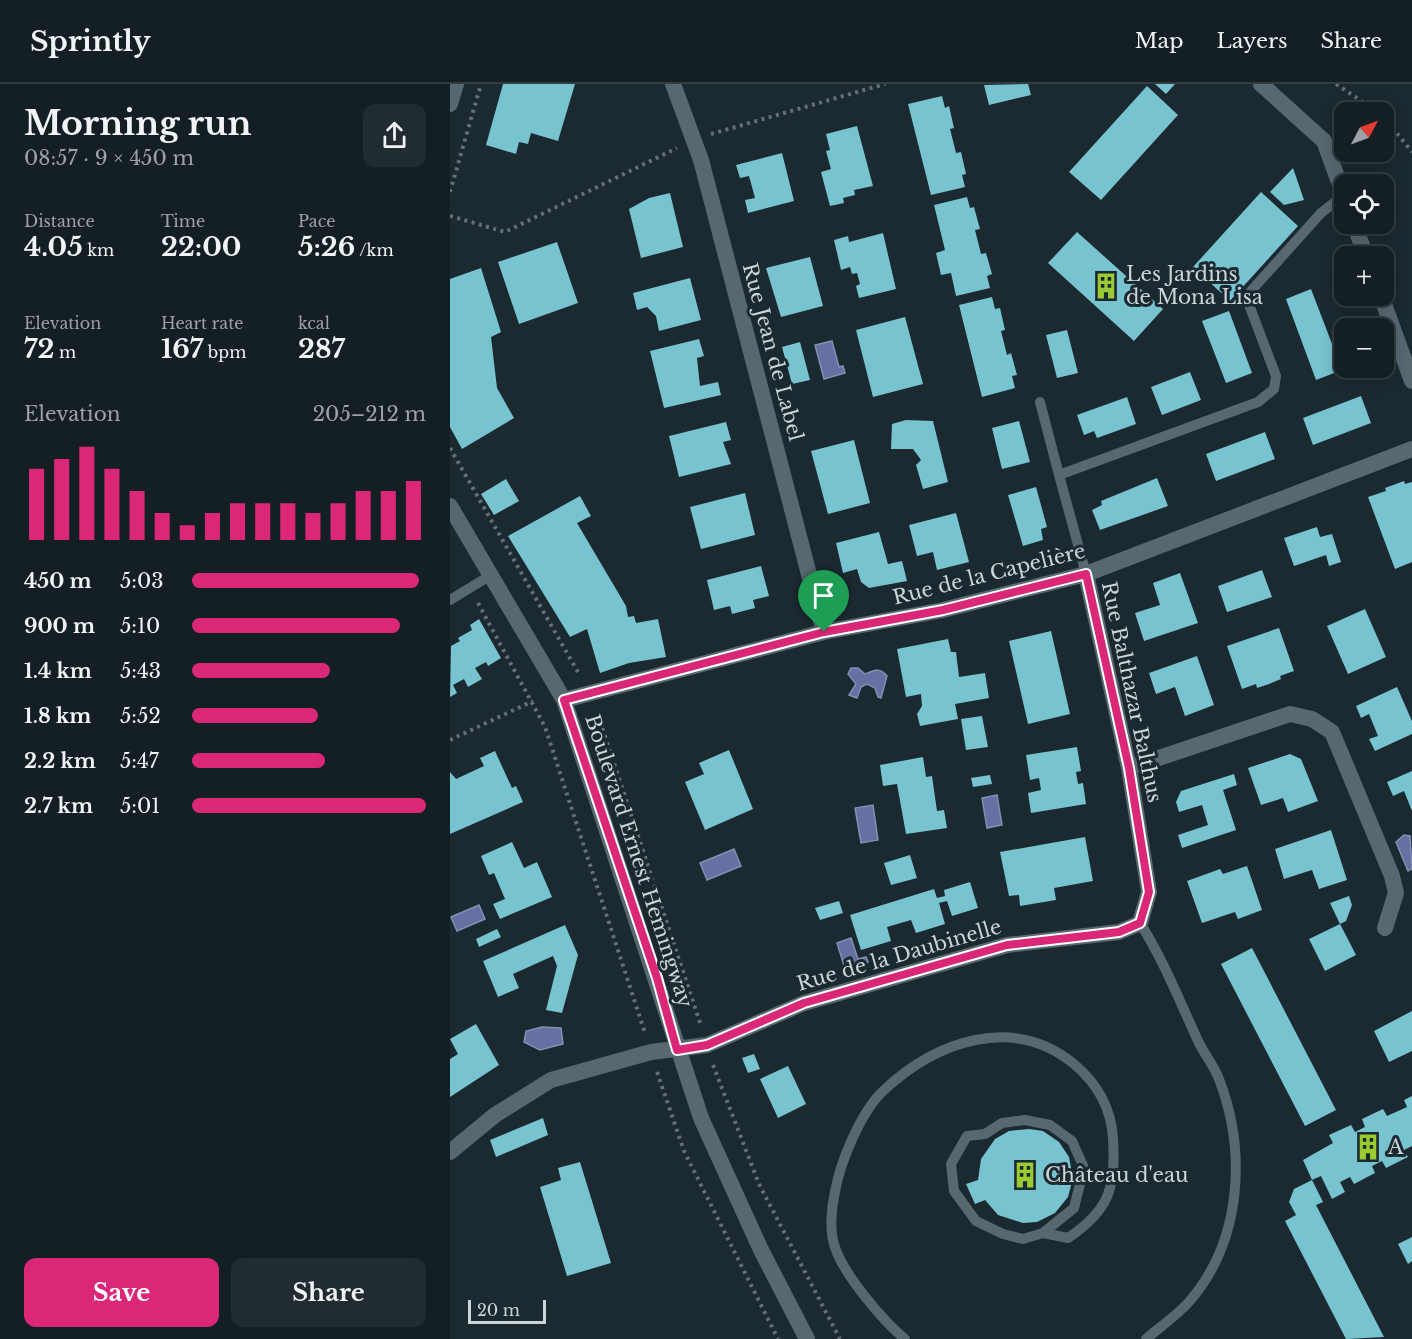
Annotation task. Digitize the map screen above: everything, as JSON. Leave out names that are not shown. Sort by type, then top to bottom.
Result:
[{"type":"street","points":[[450,104],[456,84]]},
{"type":"street","name":"Rue Jean de Label","points":[[673,84],[694,140],[824,632]]},
{"type":"street","points":[[1261,84],[1324,141],[1336,174]]},
{"type":"street","points":[[1385,306],[1412,381]]},
{"type":"street","name":"Rue de la Capelière","points":[[564,700],[824,632],[943,610],[1086,574],[1412,449]]},
{"type":"street","name":"Boulevard Ernest Hemingway","points":[[450,506],[564,700],[701,1118],[756,1239],[807,1339]]},
{"type":"street","name":"Rue Balthazar Balthus","points":[[1086,574],[1129,768],[1149,892],[1140,923]]},
{"type":"street","points":[[1129,768],[1290,714],[1312,718],[1332,732],[1392,876],[1396,893],[1385,928]]},
{"type":"street","name":"Rue de la Daubinelle","points":[[450,1152],[495,1115],[551,1080],[651,1052],[707,1045],[804,1003],[1007,945],[1119,932],[1140,923]]},
{"type":"lane","points":[[1059,475],[1258,402],[1274,389],[1276,376],[1248,302],[1251,291],[1321,213],[1334,203]]},
{"type":"lane","points":[[1040,402],[1086,574]]},
{"type":"lane","points":[[450,600],[491,575]]},
{"type":"lane","points":[[1140,923],[1159,953],[1200,1046],[1218,1077],[1232,1120],[1238,1177],[1228,1229],[1210,1273],[1187,1303],[1146,1339]]},
{"type":"lane","points":[[905,1339],[886,1323],[836,1250],[831,1211],[839,1167],[857,1130],[881,1092],[917,1064],[962,1041],[998,1037],[1031,1040],[1057,1050],[1083,1072],[1104,1099],[1112,1123],[1114,1170],[1107,1199],[1090,1223],[1068,1238],[1043,1233],[1023,1239],[1004,1234],[976,1221],[954,1191],[951,1164],[968,1136],[985,1134],[1002,1123],[1025,1120],[1050,1125],[1072,1141],[1084,1168],[1074,1208],[1043,1233]]},
{"type":"path","points":[[450,192],[481,84]]},
{"type":"path","points":[[450,216],[505,232],[694,140],[885,84]]},
{"type":"path","points":[[1336,84],[1363,102]]},
{"type":"path","points":[[1394,130],[1412,152]]},
{"type":"path","points":[[450,448],[580,675]]},
{"type":"path","points":[[470,588],[545,727],[684,1151],[778,1339]]},
{"type":"path","points":[[450,740],[533,701]]},
{"type":"water","points":[[832,341],[839,367],[843,366],[845,373],[824,379],[815,345]]},
{"type":"water","points":[[851,668],[858,668],[865,674],[877,670],[882,671],[887,676],[881,698],[878,697],[875,688],[867,684],[861,687],[857,698],[849,695],[856,684],[848,674]]},
{"type":"water","points":[[997,795],[1002,825],[987,828],[982,798]]},
{"type":"water","points":[[873,805],[878,840],[861,843],[855,808]]},
{"type":"water","points":[[1404,835],[1410,836],[1412,869],[1408,871],[1396,842]]},
{"type":"water","points":[[734,849],[741,866],[707,880],[700,863]]},
{"type":"water","points":[[479,905],[485,919],[457,931],[451,917]]},
{"type":"water","points":[[851,938],[858,959],[866,957],[868,962],[865,966],[846,972],[837,943]]},
{"type":"water","points":[[542,1027],[561,1028],[563,1044],[540,1050],[524,1042],[526,1031]]},
{"type":"building","points":[[503,84],[575,84],[558,141],[531,133],[528,144],[519,142],[516,154],[486,145]]},
{"type":"building","points":[[1028,84],[1031,95],[989,105],[984,85]]},
{"type":"building","points":[[1155,84],[1175,84],[1166,94]]},
{"type":"building","points":[[1147,86],[1178,115],[1101,200],[1069,172]]},
{"type":"building","points":[[942,96],[945,108],[949,106],[954,128],[950,129],[956,153],[961,152],[966,174],[962,175],[965,187],[931,195],[908,104]]},
{"type":"building","points":[[857,126],[873,186],[854,190],[855,195],[843,198],[844,203],[830,206],[821,172],[831,169],[826,151],[830,150],[826,134]]},
{"type":"building","points":[[782,153],[794,201],[748,213],[745,200],[755,198],[749,176],[740,178],[736,165]]},
{"type":"building","points":[[1293,168],[1304,200],[1284,205],[1270,192]]},
{"type":"building","points":[[1261,192],[1298,226],[1230,301],[1193,267]]},
{"type":"building","points":[[670,193],[683,247],[641,258],[629,209],[649,198]]},
{"type":"building","points":[[967,197],[970,208],[974,207],[980,229],[975,230],[981,254],[986,253],[992,274],[987,276],[990,288],[956,296],[951,273],[941,275],[936,253],[945,250],[934,205]]},
{"type":"building","name":"Les Jardins de Mona Lisa","points":[[1077,232],[1163,309],[1134,341],[1048,263]]},
{"type":"building","points":[[883,233],[896,289],[859,298],[856,286],[860,284],[857,273],[852,274],[850,267],[841,270],[834,240],[848,236],[849,242]]},
{"type":"building","points":[[557,242],[578,303],[519,324],[498,262]]},
{"type":"building","points":[[810,257],[823,306],[781,317],[766,268]]},
{"type":"building","points":[[481,268],[501,332],[491,337],[497,388],[514,418],[462,449],[450,427],[450,279]]},
{"type":"building","points":[[690,278],[701,320],[659,331],[656,316],[647,307],[637,310],[633,293]]},
{"type":"building","points":[[1311,289],[1334,349],[1334,373],[1316,380],[1286,299]]},
{"type":"building","points":[[992,297],[995,309],[1000,308],[1005,330],[1001,331],[1007,355],[1011,353],[1017,375],[1012,376],[1015,388],[982,397],[959,305]]},
{"type":"building","points":[[1229,311],[1252,373],[1226,383],[1202,321]]},
{"type":"building","points":[[905,317],[923,384],[873,397],[856,330]]},
{"type":"building","points":[[1067,330],[1078,373],[1057,378],[1046,335]]},
{"type":"building","points":[[699,339],[704,356],[697,358],[700,386],[718,382],[721,395],[664,408],[650,351]]},
{"type":"building","points":[[800,342],[810,380],[792,384],[782,347]]},
{"type":"building","points":[[1190,372],[1201,400],[1162,415],[1151,387]]},
{"type":"building","points":[[1361,396],[1371,423],[1313,445],[1303,418]]},
{"type":"building","points":[[1127,397],[1136,424],[1097,438],[1094,431],[1084,435],[1077,415]]},
{"type":"building","points":[[906,420],[933,421],[948,482],[923,489],[916,465],[921,460],[913,449],[891,449],[892,424]]},
{"type":"building","points":[[1019,421],[1030,462],[1002,469],[992,428]]},
{"type":"building","points":[[726,422],[731,440],[723,442],[731,464],[679,477],[669,436]]},
{"type":"building","points":[[1265,432],[1275,459],[1216,481],[1206,454]]},
{"type":"building","points":[[854,440],[870,503],[828,514],[811,451]]},
{"type":"building","points":[[1157,478],[1168,506],[1100,530],[1092,510],[1102,505],[1101,501]]},
{"type":"building","points":[[506,479],[519,501],[494,515],[481,494]]},
{"type":"building","points":[[1404,481],[1405,484],[1412,482],[1412,562],[1395,569],[1368,497],[1386,491],[1385,488]]},
{"type":"building","points":[[1036,487],[1047,527],[1041,529],[1043,540],[1023,546],[1008,495]]},
{"type":"building","points":[[745,493],[755,535],[701,549],[690,507]]},
{"type":"building","points":[[580,496],[591,516],[577,523],[626,606],[628,617],[634,616],[636,623],[658,619],[666,657],[629,663],[600,673],[587,629],[570,637],[508,536]]},
{"type":"building","points":[[956,513],[969,562],[937,570],[933,552],[917,556],[909,525]]},
{"type":"building","points":[[1317,527],[1320,537],[1332,534],[1341,562],[1329,566],[1326,555],[1294,566],[1284,538]]},
{"type":"building","points":[[879,532],[888,564],[902,561],[907,581],[869,588],[861,582],[857,569],[843,573],[836,543]]},
{"type":"building","points":[[761,566],[769,596],[753,600],[755,608],[732,614],[730,606],[714,610],[707,580]]},
{"type":"building","points":[[1262,570],[1272,597],[1227,612],[1218,586]]},
{"type":"building","points":[[1180,573],[1198,623],[1144,641],[1135,613],[1160,605],[1153,583]]},
{"type":"building","points":[[1365,609],[1386,657],[1348,674],[1327,626]]},
{"type":"building","points":[[479,619],[501,658],[488,666],[486,662],[475,668],[482,679],[468,687],[464,679],[453,685],[457,693],[450,697],[451,646],[460,641],[458,638],[472,630],[470,625]]},
{"type":"building","points":[[1279,628],[1294,671],[1280,676],[1281,679],[1269,684],[1257,688],[1256,684],[1242,689],[1227,646]]},
{"type":"building","points":[[1051,631],[1070,714],[1028,724],[1009,641]]},
{"type":"building","points":[[948,639],[951,652],[956,652],[959,677],[985,673],[989,698],[955,704],[958,719],[920,726],[917,714],[922,706],[921,694],[906,697],[897,649]]},
{"type":"building","points":[[1197,656],[1214,705],[1185,716],[1175,687],[1156,694],[1149,673]]},
{"type":"building","points":[[1397,687],[1412,721],[1412,734],[1375,751],[1369,739],[1378,736],[1369,714],[1361,718],[1356,706]]},
{"type":"building","points":[[982,716],[988,747],[966,750],[961,719]]},
{"type":"building","points":[[1077,747],[1081,771],[1076,772],[1078,784],[1083,783],[1086,804],[1031,813],[1028,793],[1041,790],[1039,778],[1030,780],[1026,755]]},
{"type":"building","points":[[729,750],[753,809],[705,830],[685,782],[704,774],[699,763]]},
{"type":"building","points":[[495,751],[512,788],[516,786],[523,802],[450,834],[450,772],[456,779],[484,766],[480,758]]},
{"type":"building","points":[[1290,754],[1301,759],[1318,801],[1288,812],[1283,798],[1261,805],[1248,768]]},
{"type":"building","points":[[923,757],[926,777],[932,776],[937,811],[944,810],[947,828],[906,834],[897,784],[883,786],[880,765]]},
{"type":"building","points":[[1412,771],[1412,811],[1404,791],[1393,796],[1387,782]]},
{"type":"building","points":[[1234,774],[1237,785],[1223,790],[1236,830],[1182,848],[1178,835],[1208,825],[1202,805],[1179,812],[1176,802],[1181,791]]},
{"type":"building","points":[[990,775],[992,784],[973,787],[971,778]]},
{"type":"building","points":[[1331,830],[1347,880],[1319,889],[1312,870],[1284,879],[1275,849]]},
{"type":"building","points":[[1085,837],[1093,881],[1054,888],[1056,900],[1020,906],[1019,895],[1009,896],[1000,852]]},
{"type":"building","points":[[512,842],[524,868],[537,862],[552,897],[500,919],[493,904],[505,899],[494,873],[489,875],[481,856]]},
{"type":"building","points":[[910,855],[917,878],[891,885],[884,863]]},
{"type":"building","points":[[1247,866],[1262,910],[1238,919],[1235,912],[1202,923],[1187,881],[1220,869],[1223,874]]},
{"type":"building","points":[[970,882],[978,908],[952,916],[947,901],[939,903],[945,924],[916,933],[911,920],[887,927],[891,941],[861,950],[850,915],[934,889],[937,898],[945,896],[944,890]]},
{"type":"building","points":[[1349,896],[1352,905],[1346,921],[1340,924],[1330,903]]},
{"type":"building","points":[[839,901],[843,913],[820,920],[815,908]]},
{"type":"building","points":[[1340,924],[1356,955],[1325,971],[1309,939]]},
{"type":"building","points":[[565,925],[578,955],[562,1013],[546,1010],[557,966],[553,956],[513,974],[519,988],[498,997],[483,961]]},
{"type":"building","points":[[497,929],[501,937],[479,947],[476,939]]},
{"type":"building","points":[[1252,948],[1336,1110],[1305,1126],[1221,964]]},
{"type":"building","points":[[1412,1011],[1412,1051],[1389,1062],[1374,1031]]},
{"type":"building","points":[[476,1024],[499,1065],[450,1097],[450,1059],[458,1054],[450,1039]]},
{"type":"building","points":[[754,1054],[760,1069],[748,1073],[742,1058]]},
{"type":"building","points":[[788,1066],[806,1104],[778,1118],[760,1079]]},
{"type":"building","name":"A","points":[[1412,1096],[1412,1146],[1404,1150],[1408,1157],[1386,1168],[1382,1161],[1372,1166],[1375,1173],[1354,1184],[1350,1177],[1340,1182],[1345,1192],[1332,1199],[1321,1176],[1312,1180],[1303,1160],[1333,1143],[1329,1135],[1351,1125],[1355,1132],[1365,1127],[1362,1119],[1383,1109],[1387,1116],[1407,1107],[1404,1100]]},
{"type":"building","points":[[543,1118],[548,1135],[496,1157],[490,1140]]},
{"type":"building","name":"Château d'eau","points":[[1029,1129],[1043,1131],[1059,1142],[1069,1157],[1073,1178],[1068,1197],[1055,1213],[1037,1222],[1023,1223],[998,1215],[985,1200],[975,1204],[966,1184],[978,1180],[981,1159],[995,1139],[1009,1131]]},
{"type":"building","points":[[580,1162],[611,1263],[567,1276],[540,1187],[561,1180],[558,1168]]},
{"type":"building","points":[[1312,1180],[1323,1202],[1316,1205],[1384,1337],[1346,1339],[1285,1221],[1296,1215],[1289,1202],[1294,1189]]},
{"type":"building","points":[[1412,1237],[1412,1261],[1408,1264],[1398,1244]]},
{"type":"place","name":"Les Jardins de Mona Lisa","points":[[1106,286]]},
{"type":"place","name":"A","points":[[1368,1147]]},
{"type":"place","name":"Château d'eau","points":[[1025,1175]]},
{"type":"route","points":[[1086,574],[1129,768],[1149,892],[1140,923],[1119,932],[1007,945],[804,1003],[707,1045],[677,1050],[657,978],[564,700],[824,632],[943,610],[1086,574]]}]
